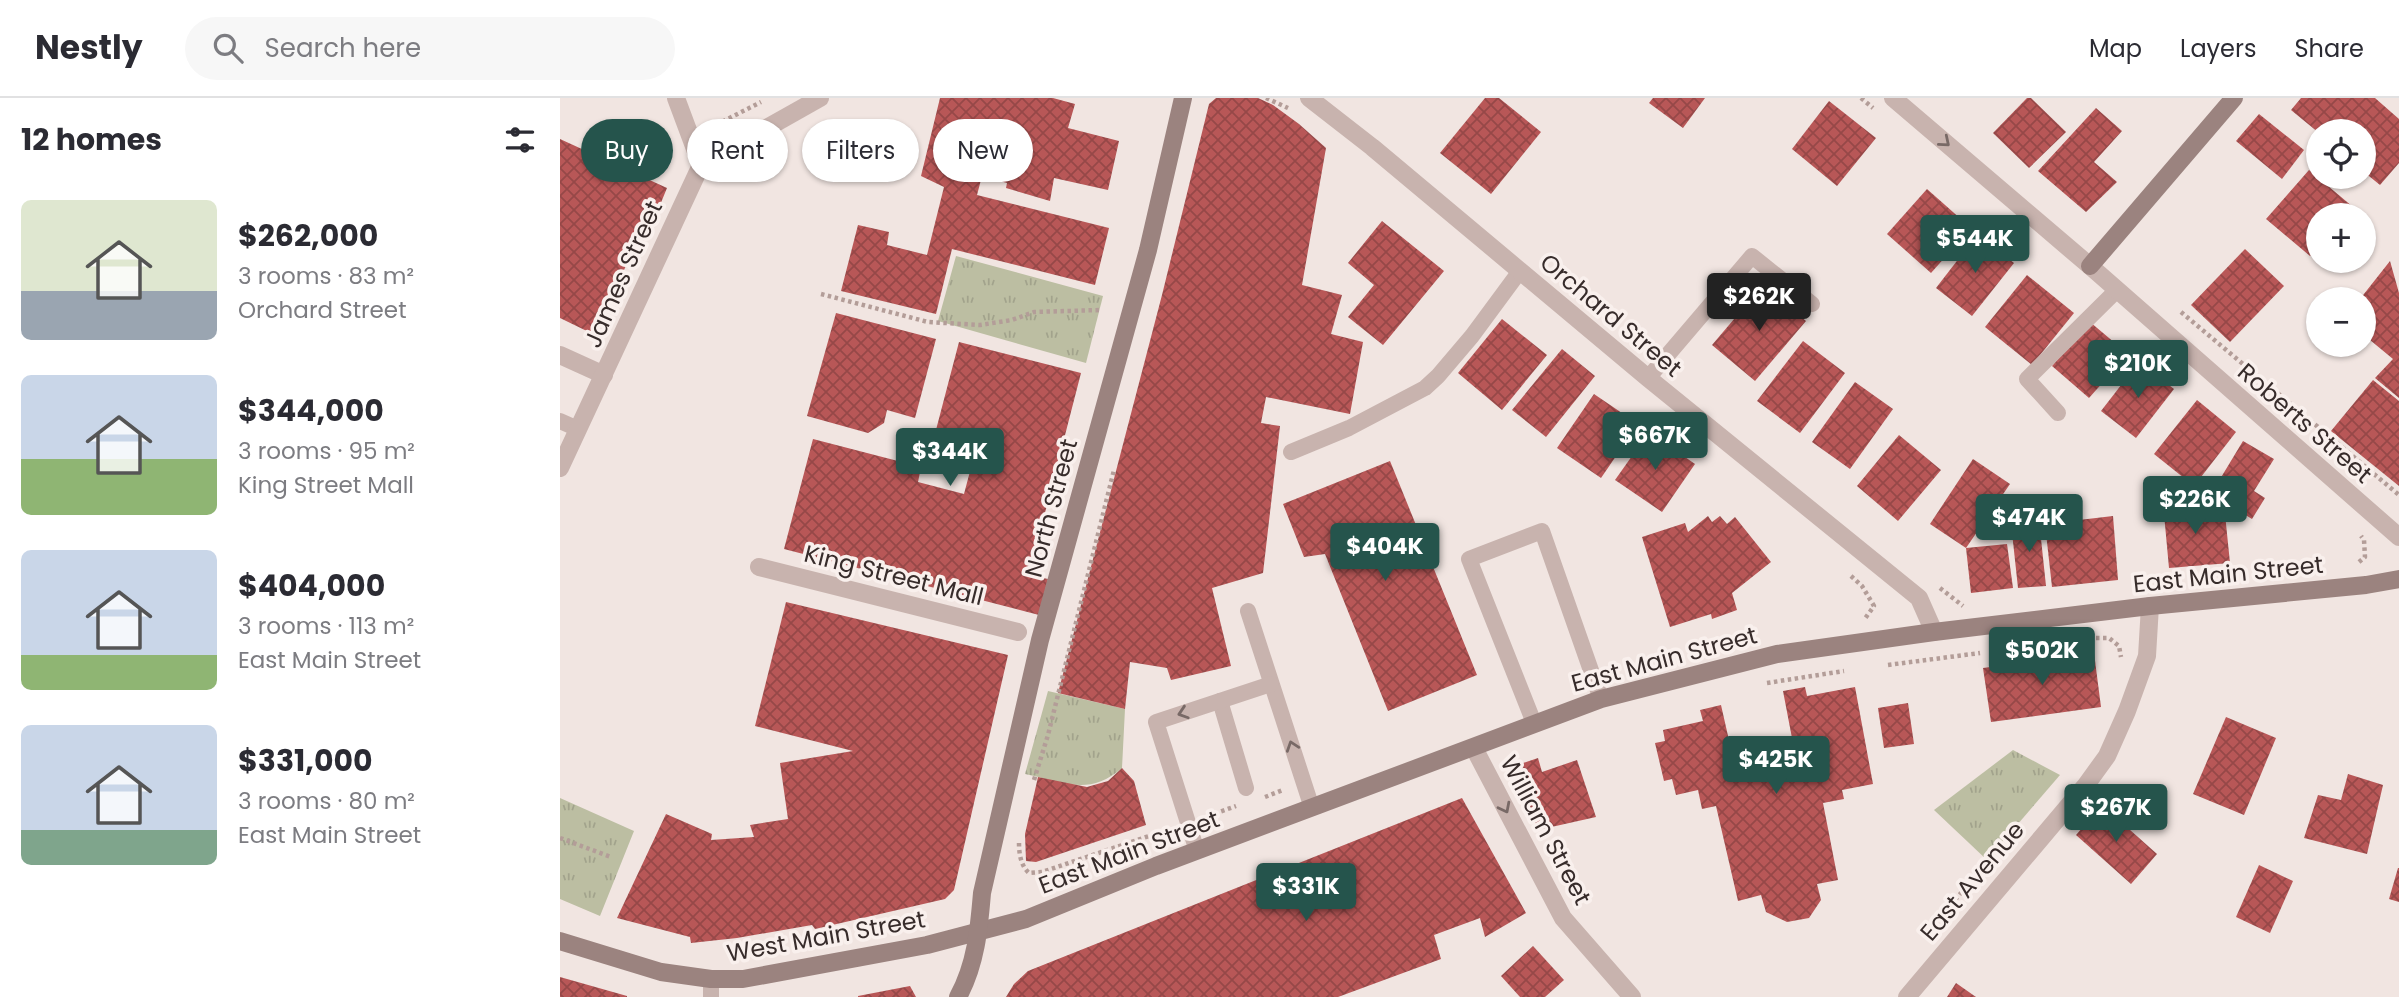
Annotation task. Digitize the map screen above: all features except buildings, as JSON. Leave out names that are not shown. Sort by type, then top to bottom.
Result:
[{"type":"main road","name":"North Street","points":[[958,997],[969,977],[978,933],[982,893],[1041,640],[1148,250],[1183,98]]},
{"type":"main road","points":[[2090,266],[2234,98]]},
{"type":"main road","name":"East Main Street","points":[[978,933],[1026,919],[1196,851],[1601,699],[1776,654],[1934,632],[2150,606],[2366,585],[2399,579]]},
{"type":"main road","name":"West Main Street","points":[[560,942],[711,988],[743,979],[978,933]]},
{"type":"street","points":[[676,98],[687,127]]},
{"type":"street","points":[[783,119],[820,98]]},
{"type":"street","name":"Orchard Street","points":[[1309,98],[1919,598],[1934,632]]},
{"type":"street","name":"Roberts Street","points":[[1893,98],[2090,266],[2399,537]]},
{"type":"street","name":"James Street","points":[[560,468],[692,182]]},
{"type":"street","points":[[560,355],[604,375]]},
{"type":"street","name":"King Street Mall","points":[[759,566],[1018,632]]},
{"type":"street","name":"East Avenue","points":[[1906,997],[2086,785],[2107,756],[2127,712],[2147,656],[2150,606]]},
{"type":"street","name":"William Street","points":[[1474,748],[1563,918],[1633,997]]},
{"type":"lane","points":[[1648,378],[1752,256],[1812,304]]},
{"type":"lane","points":[[1291,452],[1349,428],[1425,388],[1472,336],[1520,271]]},
{"type":"lane","points":[[2058,413],[2026,379],[2117,290]]},
{"type":"lane","points":[[560,421],[579,429]]},
{"type":"lane","points":[[1534,723],[1469,559],[1542,531],[1601,699]]},
{"type":"lane","points":[[1248,611],[1312,808]]},
{"type":"lane","points":[[1196,851],[1156,722],[1271,684]]},
{"type":"lane","points":[[1220,701],[1249,794]]},
{"type":"path","points":[[727,119],[768,98]]},
{"type":"path","points":[[1266,98],[1285,106],[1295,114]]},
{"type":"path","points":[[1861,98],[1880,115]]},
{"type":"path","points":[[821,294],[928,323],[980,325],[1012,320],[1034,312],[1100,310]]},
{"type":"path","points":[[2176,307],[2399,495]]},
{"type":"path","points":[[1032,787],[1048,735],[1114,467]]},
{"type":"path","points":[[2347,564],[2360,562],[2365,558],[2364,540],[2357,531]]},
{"type":"path","points":[[1842,568],[1862,586],[1874,606],[1865,620],[1852,621]]},
{"type":"path","points":[[1932,582],[1972,612]]},
{"type":"path","points":[[2090,638],[2109,638],[2119,646],[2121,659]]},
{"type":"path","points":[[1885,665],[1981,652]]},
{"type":"path","points":[[1759,684],[1845,671]]},
{"type":"path","points":[[1249,794],[1304,783]]},
{"type":"path","points":[[1021,836],[1019,847],[1025,869],[1029,873],[1042,872],[1239,805]]},
{"type":"path","points":[[1954,902],[1987,860],[2014,832]]},
{"type":"path","points":[[560,838],[611,857]]},
{"type":"green space","points":[[956,256],[1103,296],[1086,363],[938,321]]},
{"type":"green space","points":[[1048,691],[1125,709],[1122,768],[1110,777],[1087,785],[1025,774]]},
{"type":"green space","points":[[2013,750],[2060,775],[1987,860],[1934,810]]},
{"type":"green space","points":[[560,798],[634,831],[600,916],[560,899]]}]
